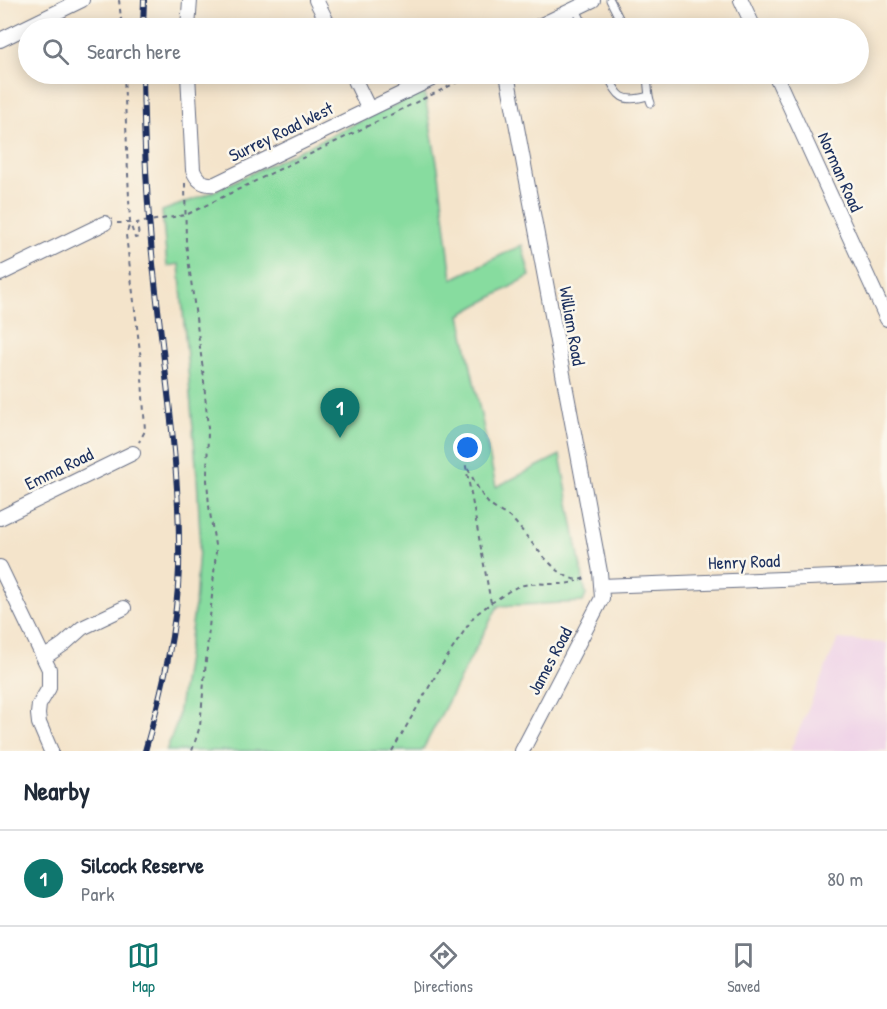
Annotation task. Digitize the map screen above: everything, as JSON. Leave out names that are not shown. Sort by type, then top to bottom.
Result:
[{"type":"street","points":[[45,18],[82,0]]},
{"type":"street","points":[[189,18],[190,0]]},
{"type":"street","points":[[316,0],[325,18]]},
{"type":"street","points":[[557,18],[593,0]]},
{"type":"street","points":[[741,0],[749,18]]},
{"type":"street","points":[[0,40],[18,31]]},
{"type":"street","points":[[190,84],[197,176]]},
{"type":"street","points":[[357,84],[369,109]]},
{"type":"street","name":"Surrey Road West","points":[[197,176],[206,184],[215,184],[421,84]]},
{"type":"street","name":"William Road","points":[[509,84],[600,579]]},
{"type":"street","name":"Norman Road","points":[[780,84],[887,319]]},
{"type":"street","points":[[0,274],[105,223]]},
{"type":"street","name":"Emma Road","points":[[0,518],[133,453]]},
{"type":"street","points":[[0,567],[45,657],[50,677],[49,688],[39,705],[38,714],[39,723],[51,751]]},
{"type":"street","name":"Henry Road","points":[[600,579],[887,575]]},
{"type":"street","name":"James Road","points":[[522,751],[597,612],[602,598],[600,579]]},
{"type":"street","points":[[45,657],[82,628],[124,608]]},
{"type":"lane","points":[[610,0],[619,18]]},
{"type":"lane","points":[[576,9],[580,18]]},
{"type":"lane","points":[[612,84],[618,95],[624,98],[636,99],[648,96]]},
{"type":"lane","points":[[648,84],[648,96],[651,103]]},
{"type":"path","points":[[119,0],[121,18]]},
{"type":"path","points":[[124,84],[130,223],[135,238],[139,237],[137,223],[186,215],[454,84]]},
{"type":"path","points":[[192,751],[200,726],[216,552],[208,506],[208,429],[203,370],[186,243],[185,183],[197,176]]},
{"type":"path","points":[[105,223],[130,223]]},
{"type":"path","points":[[130,223],[126,235],[141,360],[145,431],[133,453]]},
{"type":"path","points":[[462,445],[491,603]]},
{"type":"path","points":[[466,467],[489,504],[512,518],[536,549],[559,572],[577,581]]},
{"type":"path","points":[[393,751],[474,616],[519,586],[555,583],[566,585],[589,575],[600,579]]},
{"type":"shaded area","points":[[838,639],[887,643],[887,751],[790,751]]},
{"type":"green space","points":[[424,91],[439,174],[452,279],[522,245],[530,276],[460,315],[496,487],[560,455],[586,595],[583,602],[498,606],[422,751],[166,751],[177,722],[195,605],[200,534],[179,264],[167,266],[162,211],[206,195]]},
{"type":"railway","points":[[143,18],[144,0]]},
{"type":"railway","points":[[143,84],[150,230],[172,425],[179,532],[178,591],[172,638],[163,684],[145,751]]},
{"type":"place","name":"Silcock Reserve","points":[[340,438]]}]
